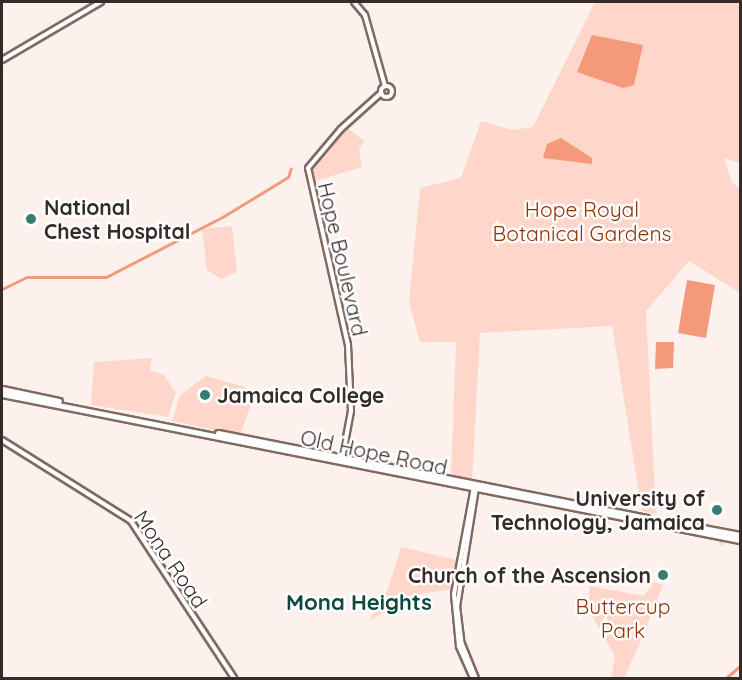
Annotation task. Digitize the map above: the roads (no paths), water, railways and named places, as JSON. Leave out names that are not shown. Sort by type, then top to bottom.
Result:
[{"type":"main road","name":"Old Hope Road","points":[[2,392],[475,488],[741,537]]},
{"type":"street","points":[[2,60],[101,2]]},
{"type":"street","points":[[354,2],[365,15],[386,86],[391,93],[381,93]]},
{"type":"street","points":[[381,93],[386,86]]},
{"type":"street","name":"Hope Boulevard","points":[[341,460],[351,398],[347,335],[308,168],[340,129],[381,93]]},
{"type":"street","name":"Mona Road","points":[[2,440],[131,521],[234,678]]},
{"type":"street","points":[[474,678],[459,646],[454,605],[475,488]]},
{"type":"waterway","points":[[2,289],[27,277],[106,277],[224,216],[288,177],[291,168]]},
{"type":"waterway","points":[[726,678],[740,666]]},
{"type":"place","name":"National Chest Hospital","points":[[31,219]]},
{"type":"place","name":"Jamaica College","points":[[205,395]]},
{"type":"place","name":"University of Technology, Jamaica","points":[[717,510]]},
{"type":"place","name":"Church of the Ascension","points":[[663,575]]},
{"type":"district","name":"Mona Heights","points":[[359,603]]},
{"type":"park label","name":"Hope Royal Botanical Gardens","points":[[582,221]]},
{"type":"park label","name":"Buttercup Park","points":[[623,618]]}]
